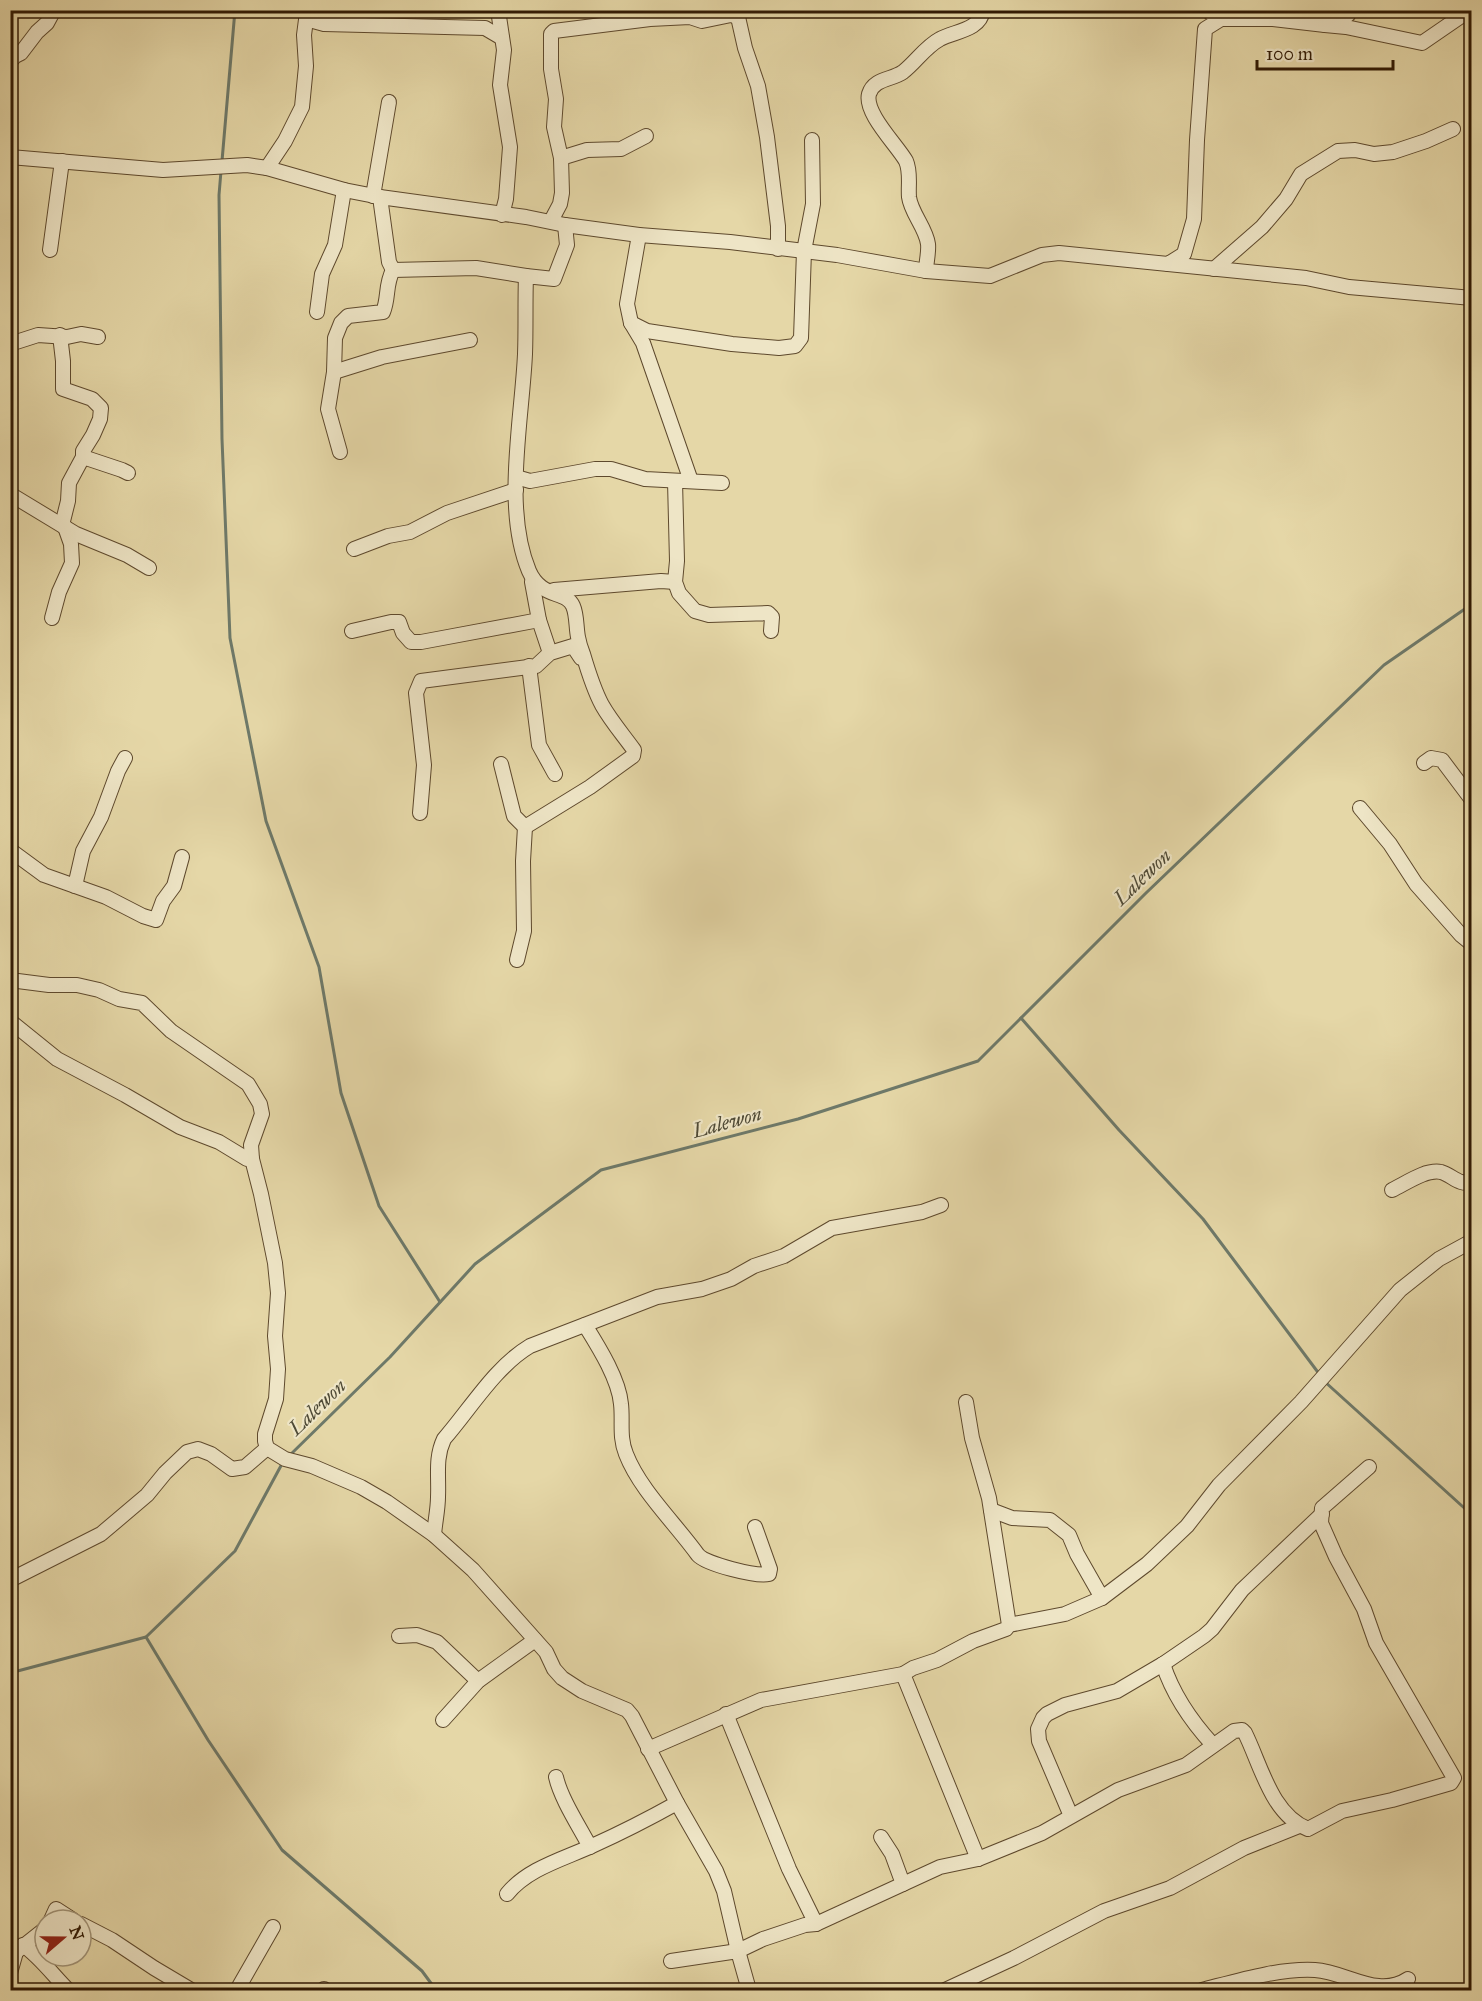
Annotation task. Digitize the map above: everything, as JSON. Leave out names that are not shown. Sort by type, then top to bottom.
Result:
[{"type":"street","points":[[10,62],[47,23],[54,10]]},
{"type":"street","points":[[498,10],[504,50],[500,85],[510,147],[506,199],[502,215]]},
{"type":"street","points":[[926,272],[928,244],[909,200],[907,164],[879,124],[870,104],[869,94],[878,82],[902,73],[935,41],[972,26],[983,15],[983,10]]},
{"type":"street","points":[[1206,10],[1221,20]]},
{"type":"street","points":[[1324,25],[1348,15],[1349,10]]},
{"type":"street","points":[[1168,264],[1184,254],[1194,219],[1205,29],[1221,20],[1273,20],[1346,27],[1422,42],[1470,10]]},
{"type":"street","points":[[393,270],[476,268],[554,279],[567,245],[558,223],[562,198],[561,159],[554,126],[556,99],[551,69],[551,34],[554,31],[650,19],[690,17],[702,21],[740,14],[745,48],[758,86],[767,137],[778,226],[778,249]]},
{"type":"street","points":[[267,168],[285,141],[302,107],[306,15],[324,24],[485,28],[502,38]]},
{"type":"street","points":[[389,102],[376,196],[389,262],[393,270]]},
{"type":"street","points":[[1214,269],[1262,227],[1286,199],[1301,174],[1338,151],[1355,150],[1374,154],[1393,152],[1453,129]]},
{"type":"street","points":[[561,159],[587,150],[621,149],[646,136]]},
{"type":"street","points":[[631,323],[647,331],[732,344],[779,348],[795,346],[801,338],[804,251],[813,204],[812,140]]},
{"type":"street","points":[[10,157],[164,170],[247,165],[376,196],[639,235],[730,242],[804,251],[926,272],[990,276],[1041,255],[1059,253],[1306,278],[1349,287],[1472,298]]},
{"type":"street","points":[[50,250],[62,161]]},
{"type":"street","points":[[317,312],[322,274],[335,245],[344,190]]},
{"type":"street","points":[[639,235],[627,304],[631,323],[643,343],[692,481]]},
{"type":"street","points":[[340,452],[328,409],[334,372],[335,338],[341,323],[348,316],[383,312],[386,305],[388,280],[393,270]]},
{"type":"street","points":[[525,828],[590,787],[633,756],[634,750],[603,706],[585,663],[571,602],[565,597],[539,588],[533,579],[522,548],[517,522],[516,484],[525,352],[526,276]]},
{"type":"street","points":[[10,344],[38,335],[66,337],[81,334],[98,337]]},
{"type":"street","points":[[52,618],[59,592],[72,563],[71,544],[63,526],[69,483],[100,419],[101,408],[92,399],[63,389],[60,335]]},
{"type":"street","points":[[334,372],[382,357],[470,340]]},
{"type":"street","points":[[83,457],[128,473]]},
{"type":"street","points":[[354,549],[388,536],[410,532],[447,513],[516,484],[595,469],[611,469],[645,479],[722,483]]},
{"type":"street","points":[[675,481],[677,561],[675,582],[680,593],[695,611],[709,615],[768,613],[772,617],[771,631]]},
{"type":"street","points":[[10,494],[76,534],[127,555],[149,568]]},
{"type":"street","points":[[533,579],[539,620],[550,653]]},
{"type":"street","points":[[545,591],[661,581],[675,582]]},
{"type":"street","points":[[352,631],[399,622],[403,633],[411,642],[421,642],[539,620]]},
{"type":"street","points":[[420,813],[424,765],[416,693],[421,681],[536,666],[550,653],[573,646],[585,663]]},
{"type":"street","points":[[529,666],[539,745],[555,774]]},
{"type":"street","points":[[75,886],[83,851],[102,817],[118,771],[125,758]]},
{"type":"street","points":[[1424,763],[1431,758],[1442,760],[1472,800]]},
{"type":"street","points":[[501,764],[514,816],[525,828],[524,931],[517,960]]},
{"type":"street","points":[[1360,808],[1390,844],[1416,884],[1461,935],[1472,944]]},
{"type":"street","points":[[10,850],[44,875],[106,897],[142,916],[156,920],[163,901],[174,886],[182,858]]},
{"type":"street","points":[[10,980],[49,985],[77,985],[99,990],[119,999],[142,1003],[171,1031],[248,1084],[260,1104],[262,1114],[251,1145],[252,1159],[275,1263],[278,1293],[274,1336],[278,1370],[276,1400],[265,1434],[267,1448],[285,1459],[312,1466],[361,1487],[434,1535],[473,1570],[546,1652],[554,1669],[562,1678],[582,1691],[627,1710],[637,1724],[677,1803],[716,1871],[724,1891],[749,1990]]},
{"type":"street","points":[[10,1021],[57,1059],[180,1127],[219,1142],[247,1159],[252,1159]]},
{"type":"street","points":[[1392,1191],[1428,1173],[1443,1173],[1462,1183],[1472,1182]]},
{"type":"street","points":[[434,1535],[438,1498],[438,1457],[444,1439],[497,1374],[520,1352],[530,1346],[657,1297],[702,1289],[731,1279],[754,1266],[784,1256],[832,1228],[922,1212],[941,1205]]},
{"type":"street","points":[[648,1749],[761,1700],[903,1674],[937,1660],[973,1641],[1006,1629],[1009,1625],[1065,1614],[1102,1598],[1147,1564],[1187,1526],[1219,1485],[1301,1402],[1400,1290],[1439,1259],[1472,1241]]},
{"type":"street","points":[[585,1325],[620,1395],[622,1441],[627,1457],[657,1505],[698,1555],[705,1560],[739,1571],[769,1574],[770,1569],[755,1527]]},
{"type":"street","points":[[966,1402],[972,1438],[991,1510],[1009,1625]]},
{"type":"street","points":[[10,1580],[101,1534],[147,1495],[165,1473],[187,1452],[198,1449],[211,1454],[232,1469],[244,1467],[267,1448]]},
{"type":"street","points":[[671,1961],[738,1951],[763,1939],[805,1925],[816,1924],[940,1867],[978,1858],[1033,1837],[1118,1790],[1186,1765],[1234,1731],[1245,1732],[1277,1802],[1299,1826],[1308,1829],[1342,1810],[1392,1800],[1451,1783],[1454,1778],[1376,1643],[1364,1609],[1321,1523],[1322,1508],[1369,1467]]},
{"type":"street","points":[[991,1510],[1012,1518],[1050,1520],[1069,1535],[1102,1598]]},
{"type":"street","points":[[1071,1816],[1039,1741],[1038,1729],[1043,1718],[1052,1711],[1065,1706],[1117,1690],[1163,1664],[1212,1629],[1242,1590],[1322,1514]]},
{"type":"street","points":[[399,1636],[417,1635],[437,1642],[478,1682]]},
{"type":"street","points":[[443,1720],[478,1682],[535,1640]]},
{"type":"street","points":[[1163,1664],[1169,1683],[1185,1710],[1213,1745]]},
{"type":"street","points":[[903,1674],[978,1858]]},
{"type":"street","points":[[726,1714],[789,1869],[816,1924]]},
{"type":"street","points":[[556,1777],[560,1793],[590,1847]]},
{"type":"street","points":[[507,1894],[516,1884],[540,1869],[633,1827],[677,1803]]},
{"type":"street","points":[[945,1990],[1014,1958],[1104,1911],[1170,1888],[1244,1848],[1299,1826]]},
{"type":"street","points":[[881,1837],[892,1854],[903,1884]]},
{"type":"street","points":[[237,1990],[273,1927]]},
{"type":"street","points":[[93,1930],[191,1990]]},
{"type":"street","points":[[10,1972],[16,1948],[33,1937]]},
{"type":"street","points":[[16,1948],[36,1954],[68,1990]]},
{"type":"street","points":[[1202,1990],[1242,1979],[1314,1970],[1334,1973],[1371,1986],[1387,1987],[1403,1983],[1408,1979]]},
{"type":"waterway","points":[[222,161],[235,10]]},
{"type":"waterway","points":[[221,171],[219,195],[222,439],[230,638],[266,821],[319,967],[341,1093],[379,1206],[440,1302]]},
{"type":"waterway","name":"Lalewon","points":[[290,1455],[390,1357],[475,1264],[601,1170],[798,1119],[978,1061],[1146,893],[1384,665],[1472,604]]},
{"type":"waterway","points":[[1021,1018],[1119,1130],[1203,1219],[1320,1375]]},
{"type":"waterway","points":[[1324,1381],[1472,1515]]},
{"type":"waterway","name":"Lalewon","points":[[10,1673],[146,1637],[235,1551],[283,1462]]},
{"type":"waterway","points":[[146,1637],[208,1740],[282,1850],[422,1971],[436,1990]]}]
